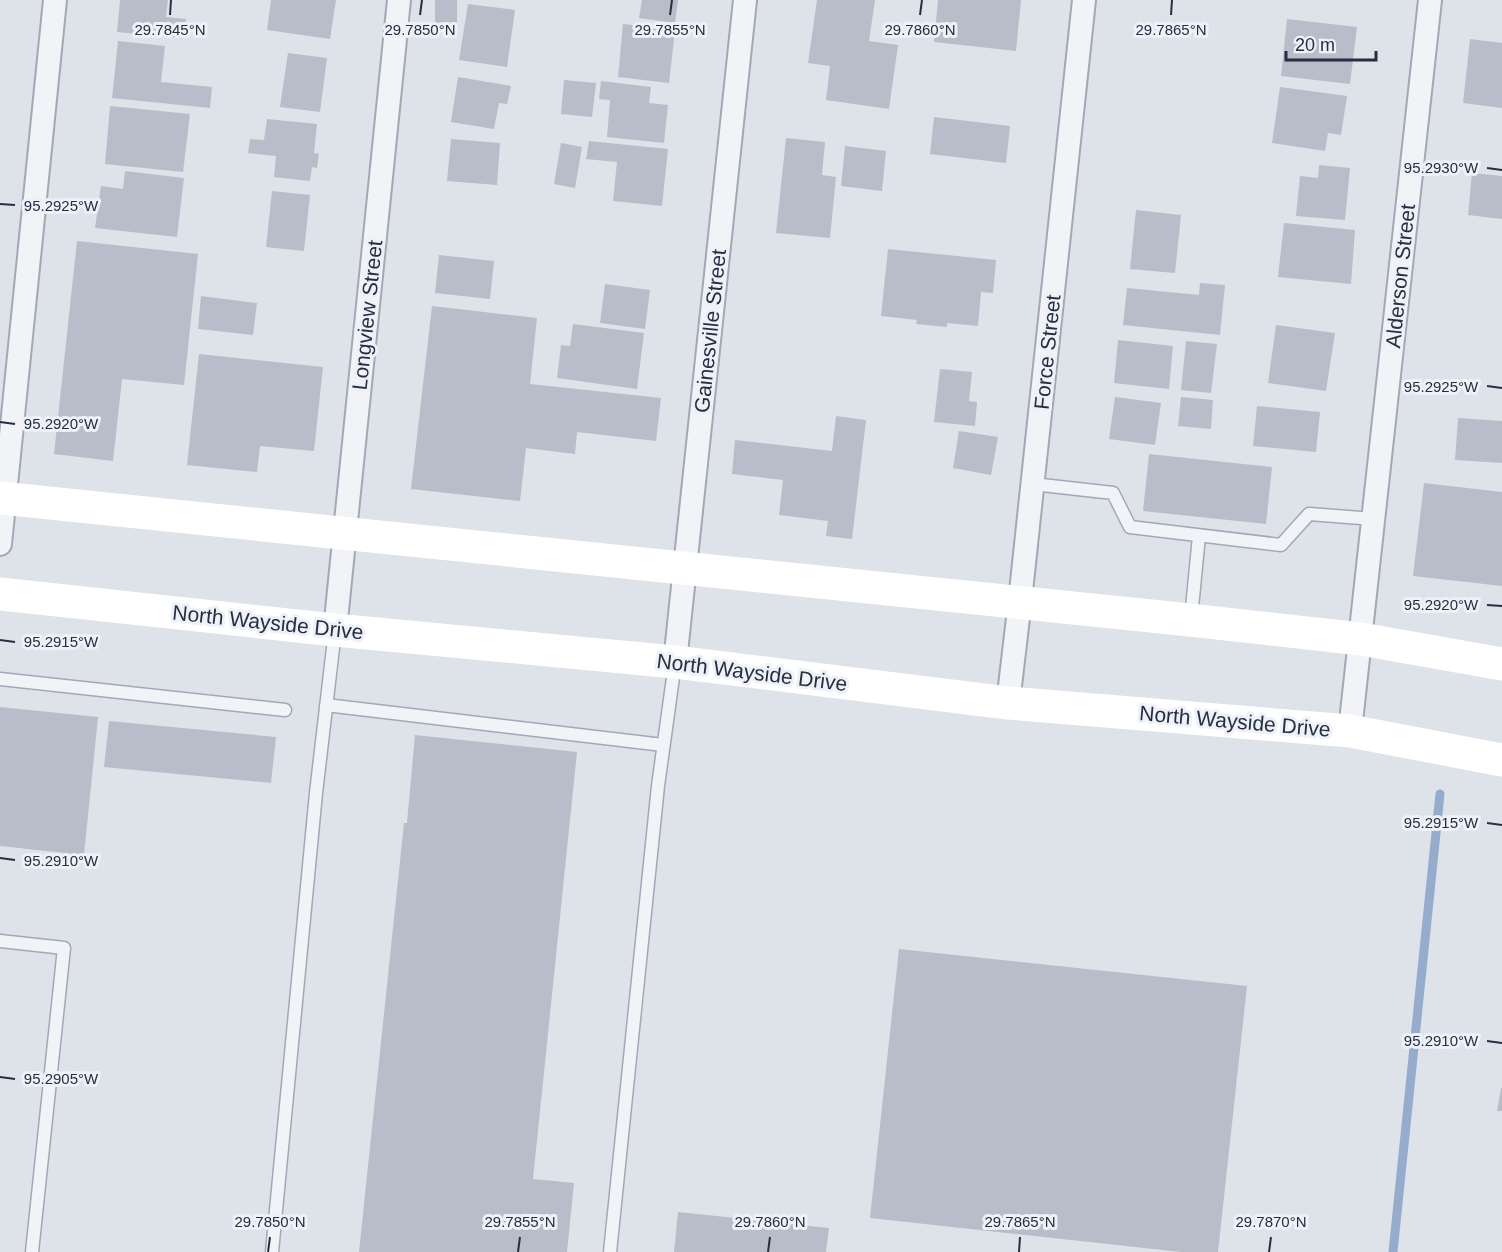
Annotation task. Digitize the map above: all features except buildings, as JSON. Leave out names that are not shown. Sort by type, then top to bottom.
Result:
[{"type":"main road","points":[[3,498],[1020,601],[1361,639],[1502,664]]},
{"type":"main road","name":"North Wayside Drive","points":[[0,594],[335,630],[675,662],[1008,703],[1350,730],[1502,760]]},
{"type":"street","points":[[0,544],[55,0]]},
{"type":"street","name":"Longview Street","points":[[335,630],[399,0]]},
{"type":"street","name":"Gainesville Street","points":[[675,662],[745,0]]},
{"type":"street","name":"Force Street","points":[[1008,703],[1084,0]]},
{"type":"street","name":"Alderson Street","points":[[1350,730],[1430,0]]},
{"type":"lane","points":[[1033,484],[1113,493],[1130,527],[1281,545],[1309,514],[1374,519]]},
{"type":"lane","points":[[1190,620],[1199,536]]},
{"type":"lane","points":[[272,1252],[335,630]]},
{"type":"lane","points":[[610,1252],[663,745],[675,662]]},
{"type":"lane","points":[[0,679],[285,710]]},
{"type":"lane","points":[[326,705],[663,745]]},
{"type":"lane","points":[[0,941],[64,948],[32,1252]]},
{"type":"waterway","points":[[1393,1252],[1440,794]]}]
